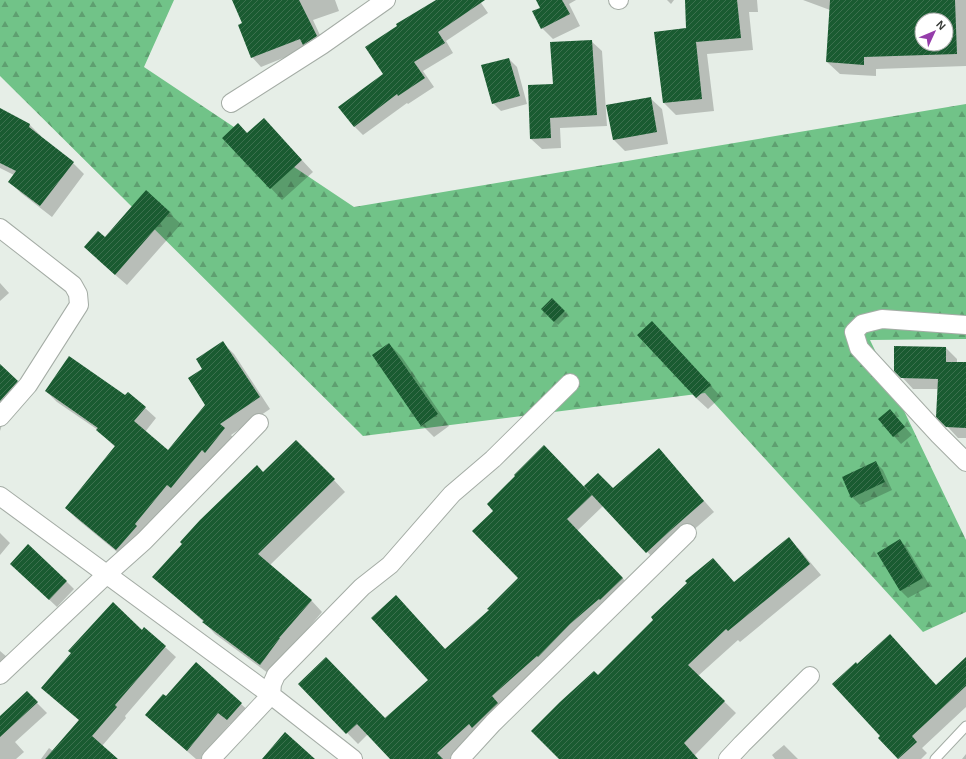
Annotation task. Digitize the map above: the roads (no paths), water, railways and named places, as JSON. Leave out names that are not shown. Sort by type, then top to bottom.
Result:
[{"type":"street","points":[[231,103],[322,45],[386,0]]},
{"type":"street","points":[[0,228],[73,284],[78,294],[79,305],[28,384],[0,417]]},
{"type":"street","points":[[966,325],[882,319],[862,324],[854,332],[859,348],[939,435],[966,462]]},
{"type":"street","points":[[211,759],[271,694],[272,684],[276,675],[362,587],[390,565],[452,494],[493,459],[570,383]]},
{"type":"street","points":[[0,675],[144,541],[259,422]]},
{"type":"street","points":[[0,496],[271,694],[353,759]]},
{"type":"street","points":[[460,759],[493,723],[687,533]]},
{"type":"street","points":[[728,759],[810,676]]},
{"type":"lane","points":[[935,759],[966,726]]}]
